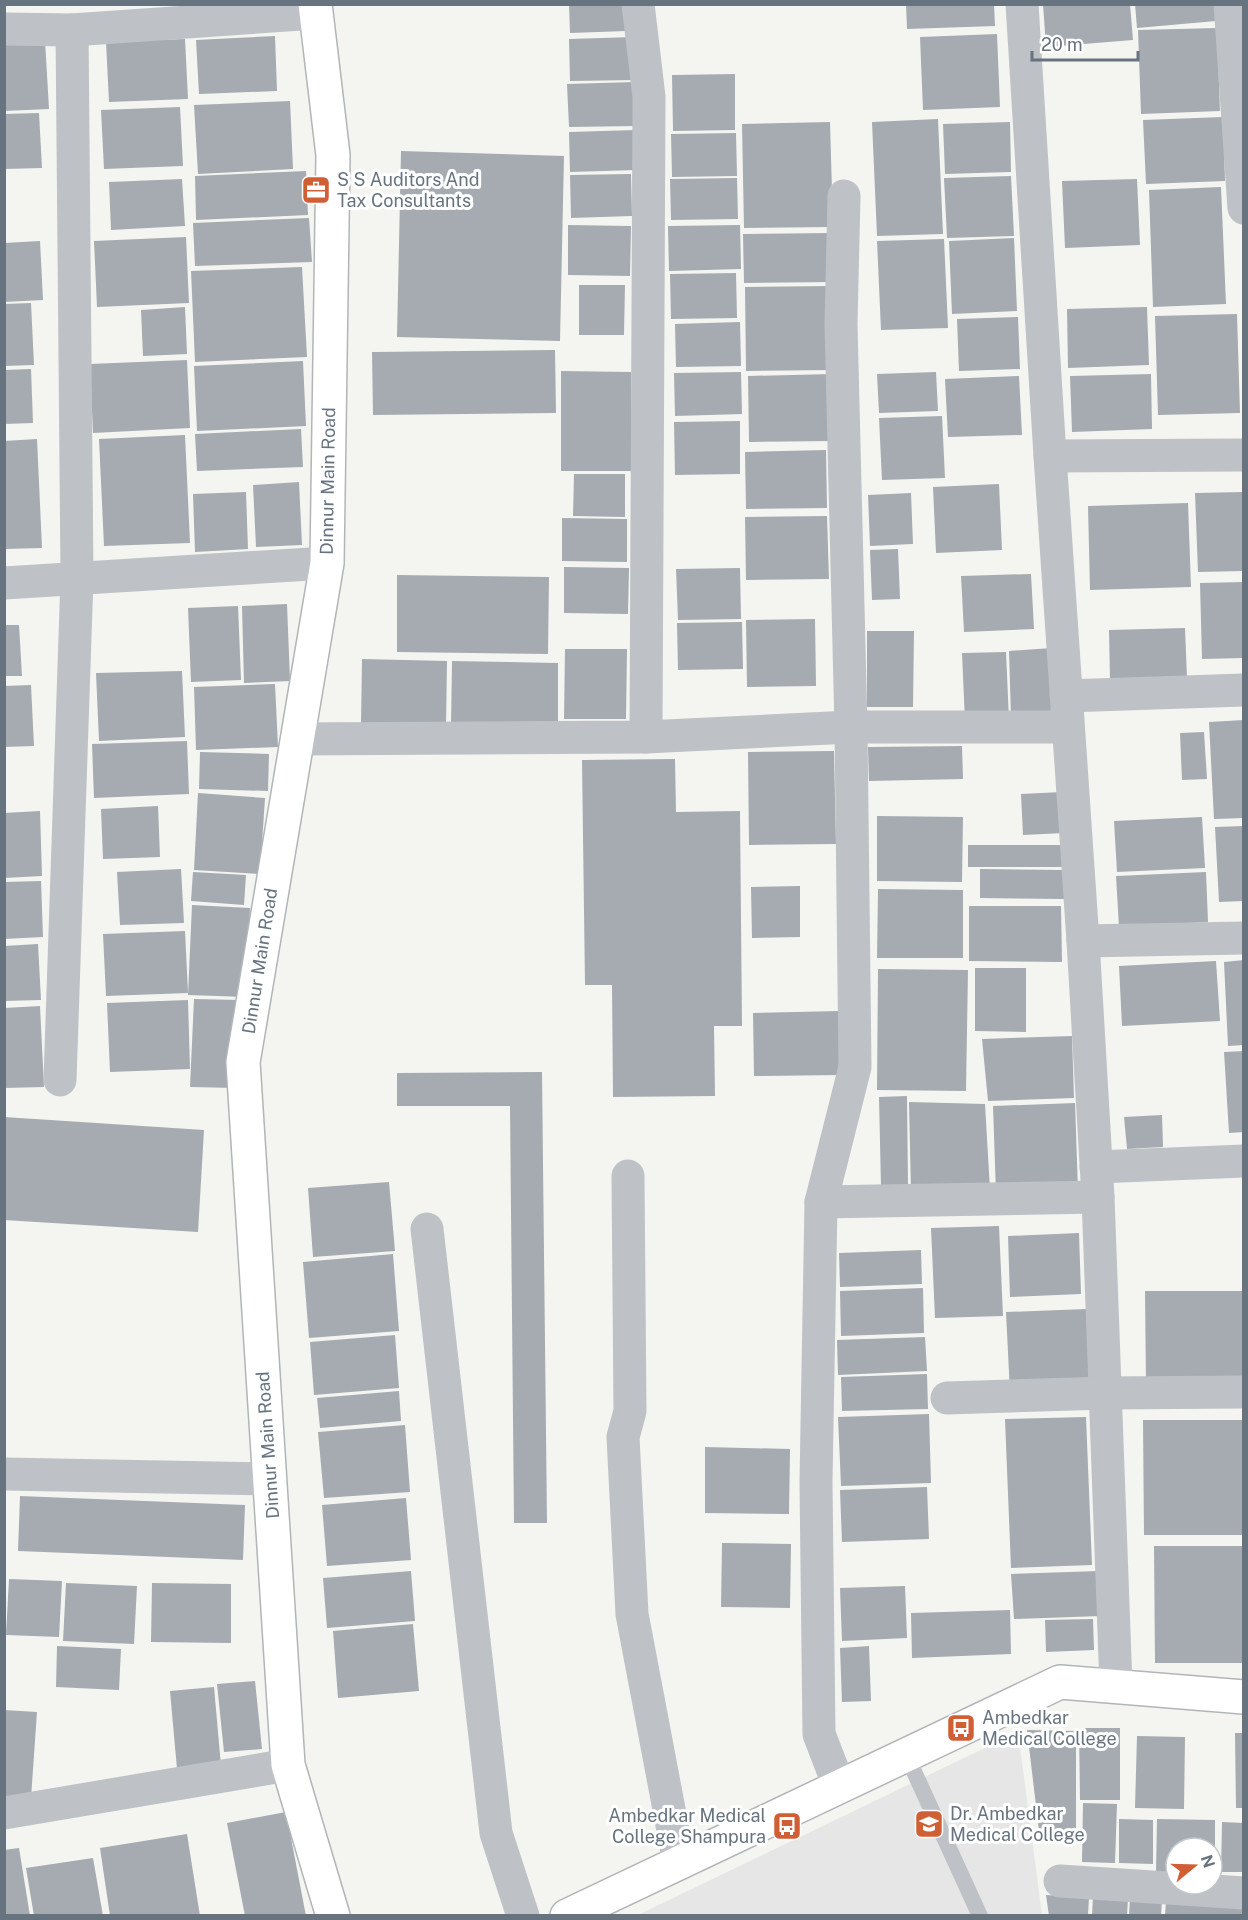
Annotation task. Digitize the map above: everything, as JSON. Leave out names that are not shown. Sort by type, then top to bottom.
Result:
[{"type":"street","points":[[638,4],[649,97],[646,736]]},
{"type":"street","points":[[1022,4],[1097,1182],[1116,1686]]},
{"type":"street","points":[[1230,4],[1244,208]]},
{"type":"street","points":[[4,29],[72,30],[315,9]]},
{"type":"street","name":"Dinnur Main Road","points":[[315,9],[333,156],[327,563],[243,1062],[288,1765],[333,1916]]},
{"type":"street","points":[[60,1080],[77,578],[72,30]]},
{"type":"street","points":[[839,1786],[819,1734],[816,1482],[821,1202],[855,1067],[851,727],[841,324],[844,196]]},
{"type":"street","points":[[1050,456],[1244,455]]},
{"type":"street","points":[[4,583],[327,563]]},
{"type":"street","points":[[297,739],[646,736],[851,727],[1066,712],[1244,690]]},
{"type":"street","points":[[1083,941],[1244,938]]},
{"type":"street","points":[[821,1202],[1097,1182],[1244,1161]]},
{"type":"street","points":[[628,1176],[630,1411],[623,1437],[632,1614],[679,1862]]},
{"type":"street","points":[[427,1229],[496,1833],[523,1916]]},
{"type":"street","points":[[947,1398],[1244,1392]]},
{"type":"street","points":[[4,1474],[270,1479]]},
{"type":"street","points":[[567,1916],[1059,1682],[1244,1697]]},
{"type":"street","points":[[4,1813],[288,1765]]},
{"type":"street","points":[[1060,1881],[1244,1893]]},
{"type":"lane","points":[[906,1754],[980,1916]]},
{"type":"shaded area","name":"Dr. Ambedkar Medical College","points":[[1018,1732],[1042,1915],[638,1915]]},
{"type":"building","points":[[569,4],[625,4],[626,31],[570,33]]},
{"type":"building","points":[[906,4],[994,4],[995,26],[907,29]]},
{"type":"building","points":[[1043,4],[1130,4],[1133,40],[1046,47]]},
{"type":"building","points":[[1135,4],[1214,4],[1216,21],[1137,28]]},
{"type":"building","points":[[1217,28],[1220,111],[1141,114],[1138,30]]},
{"type":"building","points":[[997,34],[1000,107],[923,110],[920,37]]},
{"type":"building","points":[[275,36],[277,91],[199,94],[196,40]]},
{"type":"building","points":[[635,37],[636,80],[570,81],[569,39]]},
{"type":"building","points":[[185,39],[188,99],[109,102],[106,42]]},
{"type":"building","points":[[45,40],[49,109],[4,111],[4,42]]},
{"type":"building","points":[[735,74],[735,130],[673,131],[672,75]]},
{"type":"building","points":[[635,82],[637,126],[569,127],[567,84]]},
{"type":"building","points":[[290,101],[293,169],[198,174],[194,105]]},
{"type":"building","points":[[180,107],[183,166],[104,169],[101,110]]},
{"type":"building","points":[[39,113],[42,168],[4,169],[4,114]]},
{"type":"building","points":[[1223,117],[1225,181],[1146,184],[1143,120]]},
{"type":"building","points":[[938,119],[943,234],[877,236],[872,122]]},
{"type":"building","points":[[830,122],[833,227],[744,228],[742,124]]},
{"type":"building","points":[[1010,122],[1011,172],[945,174],[943,124]]},
{"type":"building","points":[[636,130],[637,170],[570,172],[569,132]]},
{"type":"building","points":[[736,133],[737,176],[672,177],[671,134]]},
{"type":"building","points":[[401,151],[564,156],[560,341],[397,337]]},
{"type":"building","points":[[306,171],[308,215],[196,220],[195,176]]},
{"type":"building","points":[[631,174],[632,216],[571,218],[570,175]]},
{"type":"building","points":[[1011,176],[1014,236],[947,238],[944,178]]},
{"type":"building","points":[[737,178],[738,219],[671,220],[670,179]]},
{"type":"building","points":[[182,179],[185,226],[111,230],[109,182]]},
{"type":"building","points":[[1137,179],[1140,245],[1065,248],[1062,181]]},
{"type":"building","points":[[1221,187],[1226,304],[1153,307],[1149,190]]},
{"type":"building","points":[[309,218],[312,262],[195,266],[193,223]]},
{"type":"building","points":[[568,225],[631,226],[630,276],[568,275]]},
{"type":"building","points":[[740,225],[741,269],[669,271],[668,226]]},
{"type":"building","points":[[833,233],[834,282],[744,283],[743,234]]},
{"type":"building","points":[[186,237],[189,303],[97,307],[94,241]]},
{"type":"building","points":[[1014,238],[1017,311],[952,314],[949,241]]},
{"type":"building","points":[[944,239],[948,328],[881,330],[877,241]]},
{"type":"building","points":[[40,241],[43,300],[4,302],[4,243]]},
{"type":"building","points":[[302,267],[307,357],[195,362],[191,271]]},
{"type":"building","points":[[736,273],[737,318],[671,319],[670,274]]},
{"type":"building","points":[[579,285],[625,285],[624,335],[579,335]]},
{"type":"building","points":[[832,286],[833,370],[746,371],[745,287]]},
{"type":"building","points":[[31,303],[34,365],[4,366],[4,304]]},
{"type":"building","points":[[185,307],[187,354],[143,356],[141,310]]},
{"type":"building","points":[[1147,307],[1149,365],[1068,368],[1067,309]]},
{"type":"building","points":[[1237,314],[1240,413],[1158,415],[1155,316]]},
{"type":"building","points":[[1018,317],[1020,369],[959,371],[957,319]]},
{"type":"building","points":[[740,322],[741,366],[676,367],[675,324]]},
{"type":"building","points":[[555,350],[556,413],[373,415],[372,352]]},
{"type":"building","points":[[187,360],[190,428],[93,433],[90,364]]},
{"type":"building","points":[[303,361],[306,426],[197,431],[194,366]]},
{"type":"building","points":[[31,369],[33,423],[4,424],[4,370]]},
{"type":"building","points":[[561,371],[631,372],[631,471],[561,471]]},
{"type":"building","points":[[741,372],[742,414],[675,416],[674,373]]},
{"type":"building","points":[[936,372],[938,411],[879,413],[877,374]]},
{"type":"building","points":[[833,374],[834,441],[749,442],[748,376]]},
{"type":"building","points":[[1151,374],[1152,429],[1072,432],[1070,376]]},
{"type":"building","points":[[1019,376],[1022,435],[948,437],[945,379]]},
{"type":"building","points":[[942,416],[945,478],[882,480],[879,418]]},
{"type":"building","points":[[740,421],[740,474],[675,475],[674,422]]},
{"type":"building","points":[[301,429],[303,467],[197,471],[195,434]]},
{"type":"building","points":[[185,435],[190,543],[104,546],[99,439]]},
{"type":"building","points":[[37,439],[42,548],[4,549],[4,441]]},
{"type":"building","points":[[826,450],[827,508],[746,509],[745,452]]},
{"type":"building","points":[[574,474],[625,474],[625,517],[573,516]]},
{"type":"building","points":[[299,482],[302,545],[256,547],[253,485]]},
{"type":"building","points":[[999,484],[1002,550],[936,553],[933,487]]},
{"type":"building","points":[[246,492],[248,549],[195,552],[193,494]]},
{"type":"building","points":[[1244,492],[1244,571],[1198,572],[1195,493]]},
{"type":"building","points":[[911,493],[913,544],[870,546],[868,495]]},
{"type":"building","points":[[1188,503],[1191,587],[1090,590],[1088,506]]},
{"type":"building","points":[[827,516],[829,579],[746,580],[745,517]]},
{"type":"building","points":[[562,518],[627,519],[627,562],[562,561]]},
{"type":"building","points":[[898,549],[900,599],[872,600],[870,550]]},
{"type":"building","points":[[564,567],[629,568],[628,614],[564,613]]},
{"type":"building","points":[[740,568],[741,619],[678,620],[676,569]]},
{"type":"building","points":[[1031,574],[1034,629],[964,632],[961,576]]},
{"type":"building","points":[[397,575],[549,577],[548,654],[397,652]]},
{"type":"building","points":[[1244,582],[1244,658],[1202,659],[1200,583]]},
{"type":"building","points":[[287,604],[290,681],[244,683],[242,606]]},
{"type":"building","points":[[238,606],[241,680],[191,682],[188,608]]},
{"type":"building","points":[[815,619],[816,686],[747,687],[746,620]]},
{"type":"building","points":[[742,622],[743,669],[678,670],[677,623]]},
{"type":"building","points":[[4,625],[19,625],[22,676],[4,676]]},
{"type":"building","points":[[1185,628],[1187,678],[1110,680],[1109,630]]},
{"type":"building","points":[[867,631],[914,631],[913,707],[867,707]]},
{"type":"building","points":[[1052,648],[1055,715],[1011,717],[1009,651]]},
{"type":"building","points":[[565,649],[627,649],[626,719],[564,719]]},
{"type":"building","points":[[1006,652],[1009,720],[965,722],[962,653]]},
{"type":"building","points":[[362,659],[447,661],[446,726],[361,724]]},
{"type":"building","points":[[452,661],[558,663],[558,727],[451,725]]},
{"type":"building","points":[[182,671],[185,737],[99,741],[96,673]]},
{"type":"building","points":[[275,684],[278,747],[196,750],[194,687]]},
{"type":"building","points":[[31,685],[34,746],[4,747],[4,686]]},
{"type":"building","points":[[1244,720],[1244,818],[1214,819],[1209,722]]},
{"type":"building","points":[[1204,732],[1207,779],[1182,780],[1180,733]]},
{"type":"building","points":[[187,741],[189,794],[94,798],[92,744]]},
{"type":"building","points":[[962,746],[963,779],[869,781],[868,747]]},
{"type":"building","points":[[834,751],[836,844],[749,845],[748,752]]},
{"type":"building","points":[[200,752],[269,754],[268,791],[199,789]]},
{"type":"building","points":[[675,759],[676,812],[740,811],[742,1026],[714,1026],[715,1096],[613,1097],[612,985],[585,985],[582,760]]},
{"type":"building","points":[[1062,792],[1064,833],[1023,835],[1021,794]]},
{"type":"building","points":[[198,793],[265,798],[260,874],[194,870]]},
{"type":"building","points":[[158,806],[160,857],[103,859],[101,809]]},
{"type":"building","points":[[40,811],[42,876],[4,878],[4,813]]},
{"type":"building","points":[[877,816],[963,817],[962,882],[877,881]]},
{"type":"building","points":[[1202,817],[1205,868],[1117,872],[1114,821]]},
{"type":"building","points":[[1244,826],[1244,901],[1219,902],[1215,827]]},
{"type":"building","points":[[968,845],[1065,845],[1065,867],[968,867]]},
{"type":"building","points":[[181,869],[184,923],[120,925],[117,872]]},
{"type":"building","points":[[980,869],[1064,870],[1064,899],[980,898]]},
{"type":"building","points":[[193,872],[246,875],[244,905],[191,901]]},
{"type":"building","points":[[1206,872],[1208,922],[1119,927],[1116,876]]},
{"type":"building","points":[[41,881],[43,937],[4,939],[4,882]]},
{"type":"building","points":[[800,886],[800,937],[752,938],[751,887]]},
{"type":"building","points":[[878,889],[963,890],[963,958],[877,958]]},
{"type":"building","points":[[192,905],[250,908],[246,997],[188,995]]},
{"type":"building","points":[[969,906],[1061,906],[1062,962],[969,961]]},
{"type":"building","points":[[185,931],[188,993],[106,996],[103,934]]},
{"type":"building","points":[[38,944],[41,1000],[4,1001],[4,946]]},
{"type":"building","points":[[1244,960],[1244,1045],[1228,1046],[1224,962]]},
{"type":"building","points":[[1216,961],[1220,1021],[1122,1026],[1119,966]]},
{"type":"building","points":[[975,968],[1026,968],[1026,1032],[975,1031]]},
{"type":"building","points":[[878,969],[968,970],[966,1091],[877,1090]]},
{"type":"building","points":[[194,999],[240,1000],[236,1088],[190,1087]]},
{"type":"building","points":[[188,1000],[190,1069],[110,1072],[107,1003]]},
{"type":"building","points":[[40,1006],[44,1087],[4,1088],[4,1008]]},
{"type":"building","points":[[839,1011],[841,1075],[754,1076],[753,1013]]},
{"type":"building","points":[[1072,1036],[1074,1098],[988,1101],[982,1039]]},
{"type":"building","points":[[1244,1051],[1244,1132],[1229,1133],[1224,1052]]},
{"type":"building","points":[[542,1072],[547,1523],[514,1523],[510,1106],[397,1106],[397,1073]]},
{"type":"building","points":[[907,1096],[908,1186],[881,1187],[879,1097]]},
{"type":"building","points":[[909,1102],[985,1104],[990,1190],[911,1191]]},
{"type":"building","points":[[1075,1103],[1078,1191],[996,1194],[993,1106]]},
{"type":"building","points":[[1162,1115],[1163,1147],[1127,1149],[1124,1117]]},
{"type":"building","points":[[4,1117],[204,1130],[198,1232],[4,1220]]},
{"type":"building","points":[[389,1182],[395,1251],[313,1257],[308,1188]]},
{"type":"building","points":[[999,1226],[1003,1316],[935,1318],[931,1228]]},
{"type":"building","points":[[1079,1233],[1081,1294],[1010,1297],[1008,1236]]},
{"type":"building","points":[[921,1250],[922,1284],[840,1287],[839,1253]]},
{"type":"building","points":[[393,1254],[399,1331],[309,1338],[303,1262]]},
{"type":"building","points":[[923,1288],[924,1333],[841,1336],[840,1291]]},
{"type":"building","points":[[1145,1291],[1244,1291],[1244,1386],[1146,1386]]},
{"type":"building","points":[[1086,1309],[1090,1390],[1010,1393],[1006,1312]]},
{"type":"building","points":[[395,1335],[399,1388],[314,1395],[310,1342]]},
{"type":"building","points":[[925,1337],[927,1371],[838,1375],[837,1340]]},
{"type":"building","points":[[927,1374],[928,1409],[842,1411],[841,1377]]},
{"type":"building","points":[[399,1391],[401,1421],[320,1428],[317,1398]]},
{"type":"building","points":[[929,1414],[931,1483],[841,1486],[838,1417]]},
{"type":"building","points":[[1086,1417],[1092,1565],[1011,1568],[1005,1419]]},
{"type":"building","points":[[1143,1420],[1244,1420],[1244,1535],[1144,1535]]},
{"type":"building","points":[[405,1425],[410,1492],[324,1498],[318,1432]]},
{"type":"building","points":[[705,1447],[790,1449],[789,1514],[705,1513]]},
{"type":"building","points":[[927,1487],[929,1539],[842,1542],[840,1490]]},
{"type":"building","points":[[20,1496],[245,1505],[243,1560],[18,1551]]},
{"type":"building","points":[[406,1498],[411,1560],[327,1566],[322,1505]]},
{"type":"building","points":[[722,1543],[791,1544],[790,1608],[721,1607]]},
{"type":"building","points":[[1154,1546],[1244,1546],[1244,1663],[1155,1663]]},
{"type":"building","points":[[411,1571],[415,1621],[327,1628],[323,1578]]},
{"type":"building","points":[[1099,1571],[1101,1616],[1014,1619],[1011,1574]]},
{"type":"building","points":[[9,1579],[62,1581],[59,1637],[6,1635]]},
{"type":"building","points":[[66,1583],[137,1586],[134,1644],[63,1641]]},
{"type":"building","points":[[152,1583],[231,1584],[231,1643],[151,1642]]},
{"type":"building","points":[[905,1586],[907,1638],[842,1641],[840,1588]]},
{"type":"building","points":[[1010,1610],[1011,1654],[912,1658],[911,1613]]},
{"type":"building","points":[[1093,1619],[1094,1650],[1046,1652],[1045,1620]]},
{"type":"building","points":[[413,1624],[419,1691],[338,1698],[333,1631]]},
{"type":"building","points":[[57,1646],[121,1649],[119,1690],[56,1687]]},
{"type":"building","points":[[869,1646],[871,1701],[842,1702],[840,1648]]},
{"type":"building","points":[[255,1681],[262,1749],[224,1752],[217,1684]]},
{"type":"building","points":[[214,1687],[221,1766],[177,1769],[170,1691]]},
{"type":"building","points":[[4,1710],[37,1712],[31,1798],[4,1796]]},
{"type":"building","points":[[1079,1728],[1120,1728],[1120,1800],[1080,1800]]},
{"type":"building","points":[[1027,1730],[1076,1731],[1076,1832],[1040,1839]]},
{"type":"building","points":[[1235,1733],[1244,1733],[1244,1808],[1236,1808]]},
{"type":"building","points":[[1137,1736],[1185,1737],[1184,1809],[1135,1808]]},
{"type":"building","points":[[1083,1803],[1117,1804],[1115,1863],[1082,1862]]},
{"type":"building","points":[[286,1812],[306,1916],[245,1916],[227,1823]]},
{"type":"building","points":[[1119,1819],[1153,1820],[1153,1864],[1119,1863]]},
{"type":"building","points":[[1157,1819],[1215,1820],[1215,1836],[1164,1836],[1164,1872],[1156,1872]]},
{"type":"building","points":[[1222,1822],[1244,1823],[1244,1872],[1224,1872],[1224,1836],[1222,1836]]},
{"type":"building","points":[[187,1834],[200,1916],[110,1916],[100,1848]]},
{"type":"building","points":[[19,1848],[30,1916],[4,1916],[4,1850]]},
{"type":"building","points":[[93,1858],[103,1916],[34,1916],[26,1868]]},
{"type":"building","points":[[1046,1895],[1089,1897],[1088,1916],[1049,1916]]},
{"type":"building","points":[[1093,1896],[1128,1898],[1127,1916],[1092,1916]]},
{"type":"building","points":[[1130,1898],[1162,1900],[1161,1916],[1129,1916]]},
{"type":"building","points":[[1166,1901],[1244,1907],[1244,1916],[1165,1916]]},
{"type":"place","name":"S S Auditors And Tax Consultants","points":[[316,190]]},
{"type":"place","name":"Ambedkar Medical College","points":[[961,1728]]},
{"type":"place","name":"Dr. Ambedkar Medical College","points":[[929,1824]]},
{"type":"place","name":"Ambedkar Medical College Shampura","points":[[787,1826]]}]
